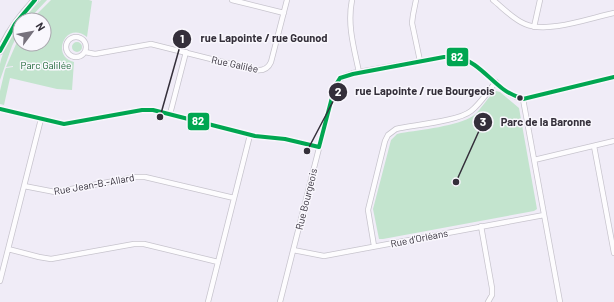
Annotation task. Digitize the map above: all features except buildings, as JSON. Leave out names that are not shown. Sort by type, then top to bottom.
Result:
[{"type":"street","points":[[0,51],[17,20],[35,0]]},
{"type":"street","points":[[232,0],[284,13]]},
{"type":"street","name":"Rue Galilée","points":[[86,52],[95,54],[151,44],[255,70],[264,70],[268,68],[271,62],[287,0]]},
{"type":"street","points":[[352,0],[350,26],[359,72]]},
{"type":"street","points":[[416,0],[412,23],[420,61]]},
{"type":"street","points":[[493,0],[519,21],[534,27],[551,28],[614,12]]},
{"type":"street","points":[[534,27],[540,0]]},
{"type":"street","name":"Rue Galilée","points":[[73,38],[81,38],[86,45],[86,52],[81,57],[71,56],[66,49],[68,42],[73,38]]},
{"type":"street","points":[[170,114],[186,52]]},
{"type":"street","name":"Rue Bourgeois","points":[[280,302],[336,84],[342,77],[359,72],[448,56],[462,58],[471,62],[514,96],[523,99]]},
{"type":"street","points":[[560,302],[523,99],[614,77]]},
{"type":"street","points":[[374,246],[368,210],[385,141],[388,135],[396,129],[456,118],[466,114],[474,109],[496,82]]},
{"type":"street","points":[[0,109],[66,124],[144,110],[153,110],[250,135],[289,140],[319,147]]},
{"type":"street","points":[[0,281],[41,119]]},
{"type":"street","points":[[208,302],[250,135]]},
{"type":"street","points":[[534,160],[614,141]]},
{"type":"street","points":[[594,146],[614,253]]},
{"type":"street","name":"Rue Jean-B.-Allard","points":[[24,186],[55,192],[136,177],[145,177],[234,198]]},
{"type":"street","name":"Rue d'Orléans","points":[[293,250],[324,256],[544,215]]},
{"type":"street","points":[[481,226],[492,288],[492,295],[488,302]]},
{"type":"street","points":[[8,249],[39,257],[51,258],[134,244],[144,244],[218,262]]},
{"type":"green space","points":[[41,0],[47,0],[36,12],[30,12]]},
{"type":"green space","name":"Parc Galilée","points":[[51,0],[92,1],[87,37],[79,33],[73,33],[67,36],[62,47],[63,53],[67,59],[74,62],[72,90],[57,89],[10,78],[4,105],[0,104],[0,91],[5,70],[6,68],[13,67],[6,67],[13,52],[52,52],[52,12],[39,12]]},
{"type":"green space","points":[[12,35],[12,46],[0,80],[0,64]]},
{"type":"green space","points":[[75,42],[79,42],[81,43],[81,51],[75,52],[72,49],[72,45]]},
{"type":"green space","points":[[496,91],[500,92],[519,108],[537,209],[534,211],[379,239],[373,209],[391,140],[397,134],[438,127],[458,122],[473,116]]},
{"type":"transit line","name":"82","points":[[0,51],[15,24],[35,0]]},
{"type":"transit line","name":"82","points":[[0,109],[64,124],[142,110],[153,110],[255,136],[285,139],[319,147],[335,86],[340,78],[353,74],[444,57],[457,57],[470,62],[482,70],[505,91],[523,99],[614,77]]},
{"type":"place","name":"rue Lapointe / rue Gounod","points":[[160,117]]},
{"type":"place","name":"rue Lapointe / rue Bourgeois","points":[[307,151]]},
{"type":"place","name":"Parc de la Baronne","points":[[456,182]]}]
